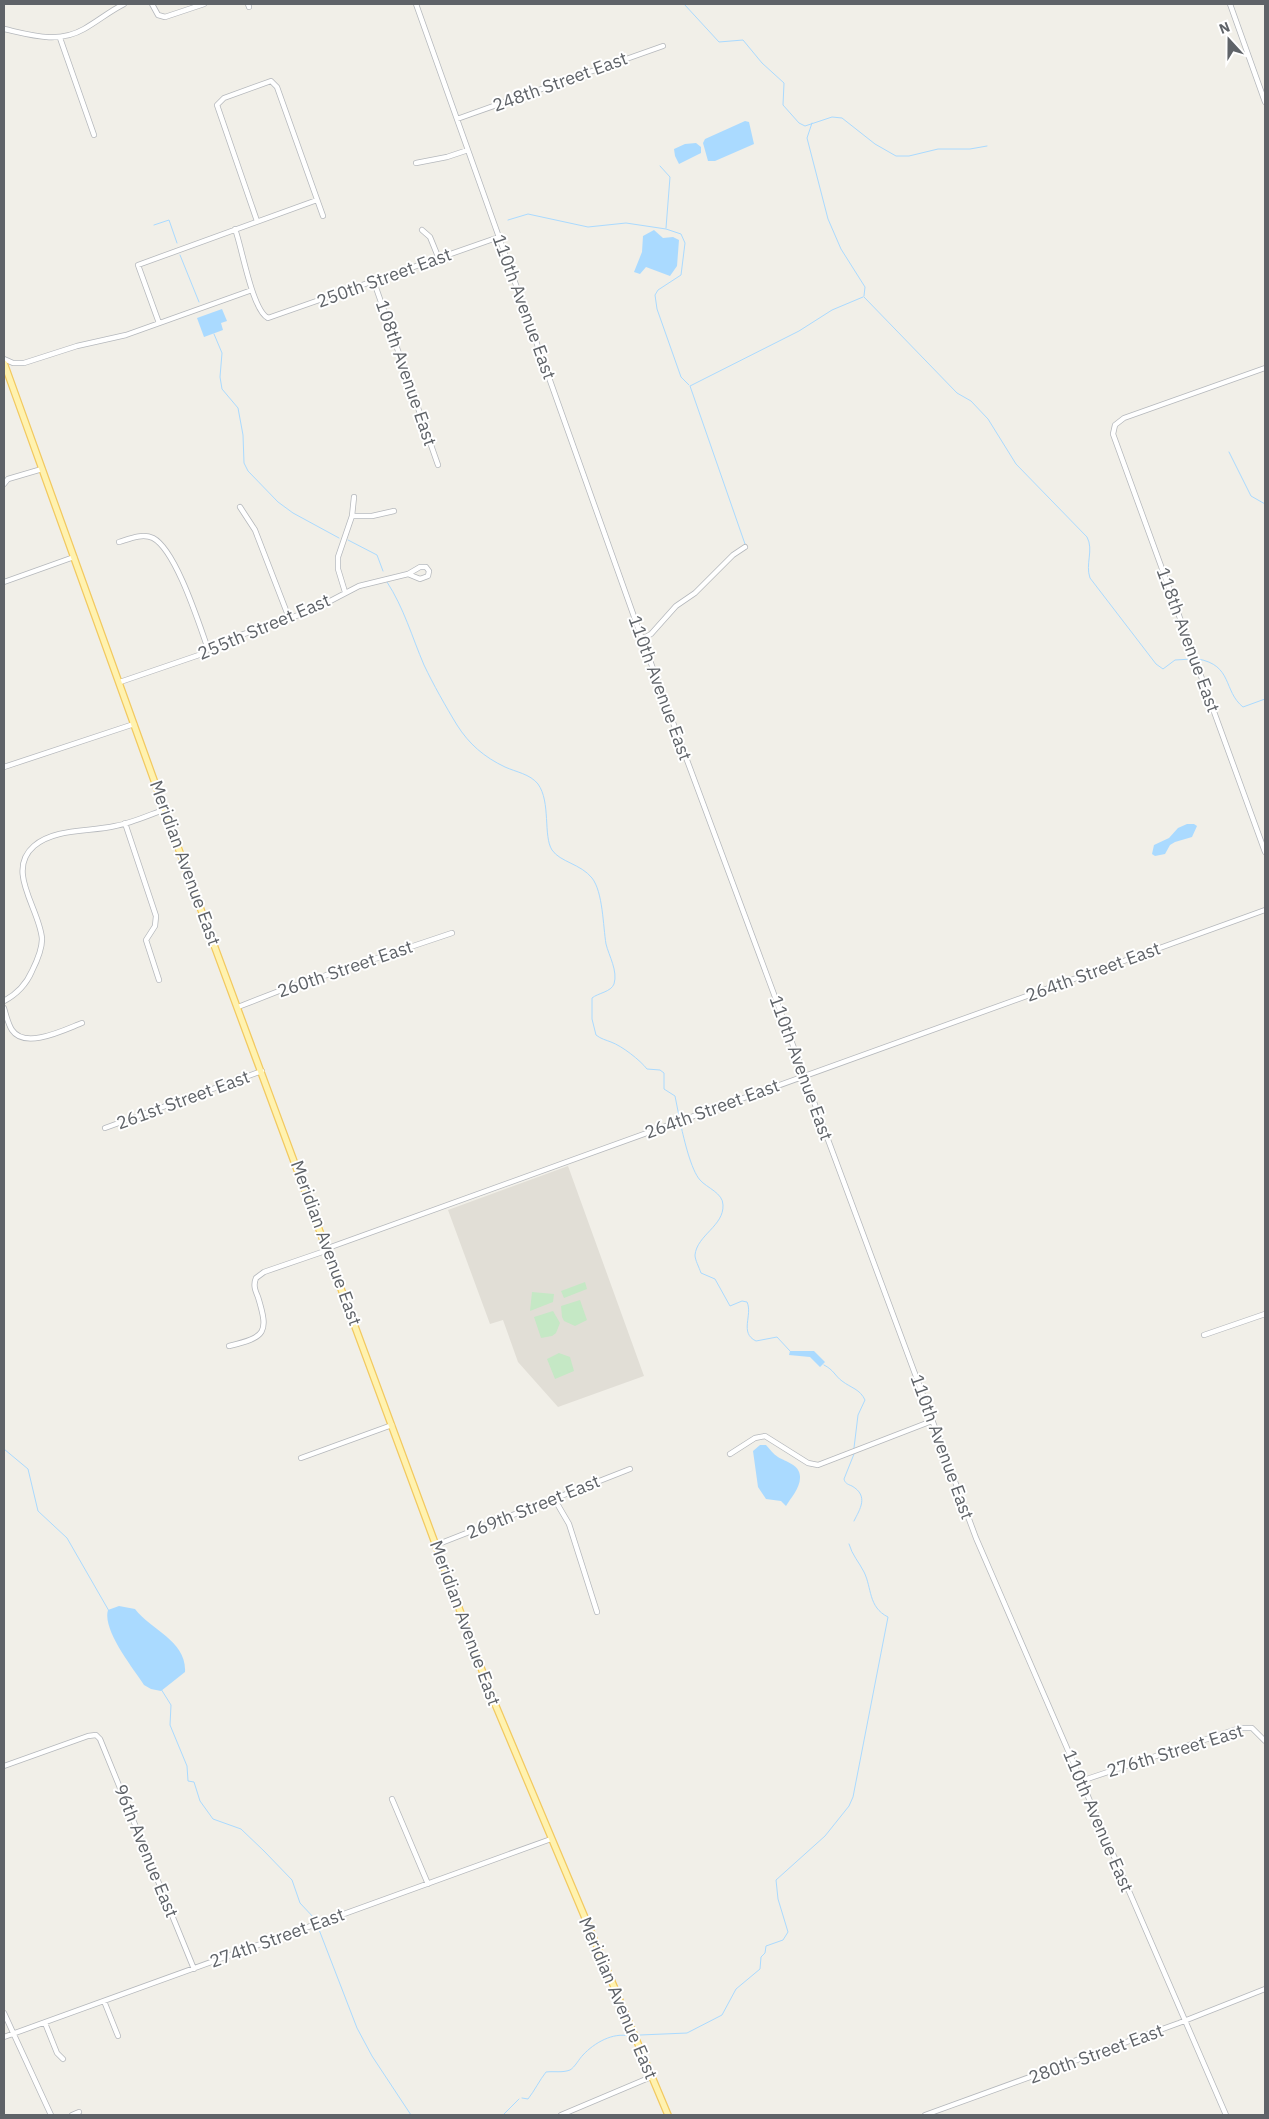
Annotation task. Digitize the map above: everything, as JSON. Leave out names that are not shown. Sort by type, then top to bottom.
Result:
[{"type":"main road","name":"Meridian Avenue East","points":[[4,361],[134,724],[490,1692],[668,2115]]},
{"type":"street","points":[[4,29],[41,37],[60,38],[84,29],[124,4]]},
{"type":"street","points":[[152,4],[160,16],[167,16],[204,4]]},
{"type":"street","name":"110th Avenue East","points":[[416,4],[642,639],[976,1538],[1226,2115]]},
{"type":"street","points":[[1230,4],[1265,102]]},
{"type":"street","points":[[60,38],[94,135]]},
{"type":"street","name":"248th Street East","points":[[457,118],[662,46]]},
{"type":"street","points":[[257,221],[218,109],[218,102],[224,98],[272,81],[277,87],[323,216]]},
{"type":"street","points":[[416,163],[447,157],[468,150]]},
{"type":"street","points":[[159,324],[138,265],[317,200]]},
{"type":"street","points":[[4,361],[13,363],[30,361],[77,346],[131,334],[252,290],[235,229]]},
{"type":"street","points":[[422,230],[430,237],[439,259]]},
{"type":"street","name":"250th Street East","points":[[252,290],[263,315],[268,318],[499,237]]},
{"type":"street","name":"108th Avenue East","points":[[374,282],[438,465]]},
{"type":"street","name":"118th Avenue East","points":[[1265,368],[1124,418],[1117,422],[1114,428],[1114,440],[1265,852]]},
{"type":"street","points":[[4,484],[8,479],[42,469]]},
{"type":"street","points":[[345,592],[338,569],[338,557],[352,516],[354,497]]},
{"type":"street","points":[[240,507],[255,530],[289,618]]},
{"type":"street","points":[[352,516],[372,516],[394,511]]},
{"type":"street","points":[[119,542],[145,536],[156,540],[166,550],[194,611],[208,649]]},
{"type":"street","points":[[642,639],[650,634],[676,606],[694,593],[733,555],[745,547]]},
{"type":"street","points":[[4,582],[74,558]]},
{"type":"street","name":"255th Street East","points":[[120,682],[199,655],[218,643],[322,606],[345,592],[379,579],[408,574]]},
{"type":"street","points":[[4,767],[134,724]]},
{"type":"street","points":[[4,1001],[25,985],[42,945],[41,930],[23,874],[23,863],[26,856],[36,844],[75,831],[125,823],[166,809]]},
{"type":"street","points":[[125,823],[156,916],[155,926],[146,940],[159,980]]},
{"type":"street","name":"264th Street East","points":[[229,1346],[258,1336],[264,1330],[264,1321],[254,1287],[254,1281],[259,1275],[1265,910]]},
{"type":"street","name":"260th Street East","points":[[238,1007],[279,991],[452,933]]},
{"type":"street","points":[[4,1008],[15,1033],[28,1038],[41,1038],[82,1023]]},
{"type":"street","name":"261st Street East","points":[[105,1128],[262,1071]]},
{"type":"street","points":[[1204,1335],[1265,1314]]},
{"type":"street","points":[[730,1454],[755,1438],[765,1436],[808,1463],[818,1465],[932,1421]]},
{"type":"street","points":[[301,1458],[392,1425]]},
{"type":"street","name":"269th Street East","points":[[436,1545],[555,1500],[630,1469]]},
{"type":"street","points":[[555,1500],[569,1524],[597,1612]]},
{"type":"street","name":"276th Street East","points":[[1081,1781],[1240,1728],[1252,1728],[1265,1741]]},
{"type":"street","name":"96th Avenue East","points":[[4,1766],[88,1736],[96,1735],[100,1739],[194,1969]]},
{"type":"street","points":[[392,1798],[428,1884]]},
{"type":"street","name":"274th Street East","points":[[4,2037],[551,1839]]},
{"type":"street","name":"280th Street East","points":[[925,2115],[1184,2021],[1265,1989]]},
{"type":"street","points":[[104,2001],[118,2036]]},
{"type":"street","points":[[4,2013],[51,2115]]},
{"type":"street","points":[[45,2023],[57,2054],[63,2059]]},
{"type":"street","points":[[561,2115],[651,2077]]},
{"type":"street","points":[[72,2115],[79,2112]]},
{"type":"shaded area","points":[[568,1166],[644,1376],[558,1407],[518,1362],[503,1320],[490,1324],[448,1210]]},
{"type":"green space","points":[[585,1282],[587,1289],[564,1298],[561,1291]]},
{"type":"green space","points":[[532,1292],[554,1294],[553,1302],[530,1311]]},
{"type":"green space","points":[[580,1300],[587,1320],[575,1326],[564,1321],[561,1306]]},
{"type":"green space","points":[[553,1311],[560,1323],[556,1333],[552,1336],[541,1338],[534,1317]]},
{"type":"green space","points":[[559,1353],[570,1357],[574,1371],[555,1379],[547,1359]]},
{"type":"water","points":[[745,121],[749,122],[754,144],[715,161],[708,161],[703,143],[705,139]]},
{"type":"water","points":[[696,143],[701,147],[701,153],[679,164],[674,149],[685,144]]},
{"type":"water","points":[[654,230],[663,238],[673,237],[679,240],[677,266],[670,276],[646,267],[640,274],[634,272],[642,252],[643,236]]},
{"type":"water","points":[[222,309],[227,321],[221,323],[223,330],[204,337],[197,318]]},
{"type":"water","points":[[1187,824],[1197,826],[1192,837],[1170,845],[1165,854],[1155,856],[1152,854],[1154,845],[1169,838],[1178,828]]},
{"type":"water","points":[[790,1351],[814,1351],[825,1362],[820,1367],[810,1357],[789,1355]]},
{"type":"water","points":[[760,1445],[766,1445],[776,1456],[796,1467],[800,1474],[798,1486],[786,1506],[781,1501],[766,1499],[758,1487],[753,1451]]},
{"type":"water","points":[[119,1606],[135,1609],[167,1637],[180,1652],[184,1661],[185,1672],[161,1691],[144,1685],[114,1638],[107,1618],[108,1610]]},
{"type":"waterway","points":[[684,4],[719,42],[743,40],[762,63],[784,83],[783,105],[799,123],[805,126],[832,117],[842,118],[875,144],[896,156],[909,156],[938,149],[970,149],[987,146]]},
{"type":"waterway","points":[[812,123],[807,138],[828,219],[841,249],[865,287],[864,296]]},
{"type":"waterway","points":[[660,166],[670,177],[666,228]]},
{"type":"waterway","points":[[508,220],[528,214],[588,227],[626,223],[666,229],[681,234],[685,243],[681,275],[658,290],[655,295],[657,309],[681,377],[689,385]]},
{"type":"waterway","points":[[154,225],[169,220],[177,243]]},
{"type":"waterway","points":[[180,255],[199,302]]},
{"type":"waterway","points":[[745,544],[690,386],[799,331],[832,310],[863,297]]},
{"type":"waterway","points":[[864,297],[957,393],[971,401],[988,419],[1016,464],[1087,537],[1090,547],[1088,568],[1090,578],[1156,664],[1163,669],[1175,660],[1192,659]]},
{"type":"waterway","points":[[214,334],[222,353],[220,377],[222,389],[238,408],[243,435],[244,463],[248,471],[278,502],[293,513],[339,538]]},
{"type":"waterway","points":[[1229,452],[1251,496],[1265,504]]},
{"type":"waterway","points":[[348,540],[377,555],[383,571]]},
{"type":"waterway","points":[[387,582],[403,612],[428,672],[457,725],[472,744],[490,759],[527,776],[538,784],[542,791],[546,809],[549,844],[552,850],[587,873],[596,884],[606,944],[615,974],[612,987],[592,998],[592,1019],[596,1035],[625,1050],[647,1069],[660,1070],[664,1073],[664,1089],[675,1096],[679,1116]]},
{"type":"waterway","points":[[1198,659],[1209,662],[1217,667],[1226,679],[1232,694],[1243,707],[1265,699]]},
{"type":"waterway","points":[[681,1126],[688,1154],[697,1175],[703,1183],[718,1194],[723,1205],[719,1219],[697,1248],[695,1257],[701,1273],[715,1279],[730,1306],[742,1301],[747,1302],[749,1312],[747,1329],[751,1338],[756,1341],[777,1337],[790,1351]]},
{"type":"waterway","points":[[824,1365],[842,1381],[858,1391],[865,1400],[858,1415],[854,1448]]},
{"type":"waterway","points":[[4,1449],[28,1469],[38,1511],[67,1538],[109,1611]]},
{"type":"waterway","points":[[854,1454],[844,1479],[846,1483],[857,1490],[862,1498],[862,1503],[854,1521]]},
{"type":"waterway","points":[[640,2035],[687,2033],[722,2015],[736,1989],[760,1969],[761,1957],[765,1953],[766,1946],[783,1940],[788,1932],[778,1899],[776,1880],[825,1836],[849,1806],[853,1797],[888,1617],[874,1603],[867,1578],[849,1544]]},
{"type":"waterway","points":[[161,1689],[171,1705],[170,1725],[187,1766],[188,1781],[194,1782],[200,1801],[213,1819],[241,1829],[264,1851],[292,1880],[300,1903],[315,1919]]},
{"type":"waterway","points":[[318,1927],[357,2028],[372,2056],[411,2115]]},
{"type":"waterway","points":[[522,2098],[528,2099],[546,2072],[570,2070],[587,2051],[598,2043],[610,2037],[629,2036]]},
{"type":"waterway","points":[[503,2115],[519,2099]]}]
